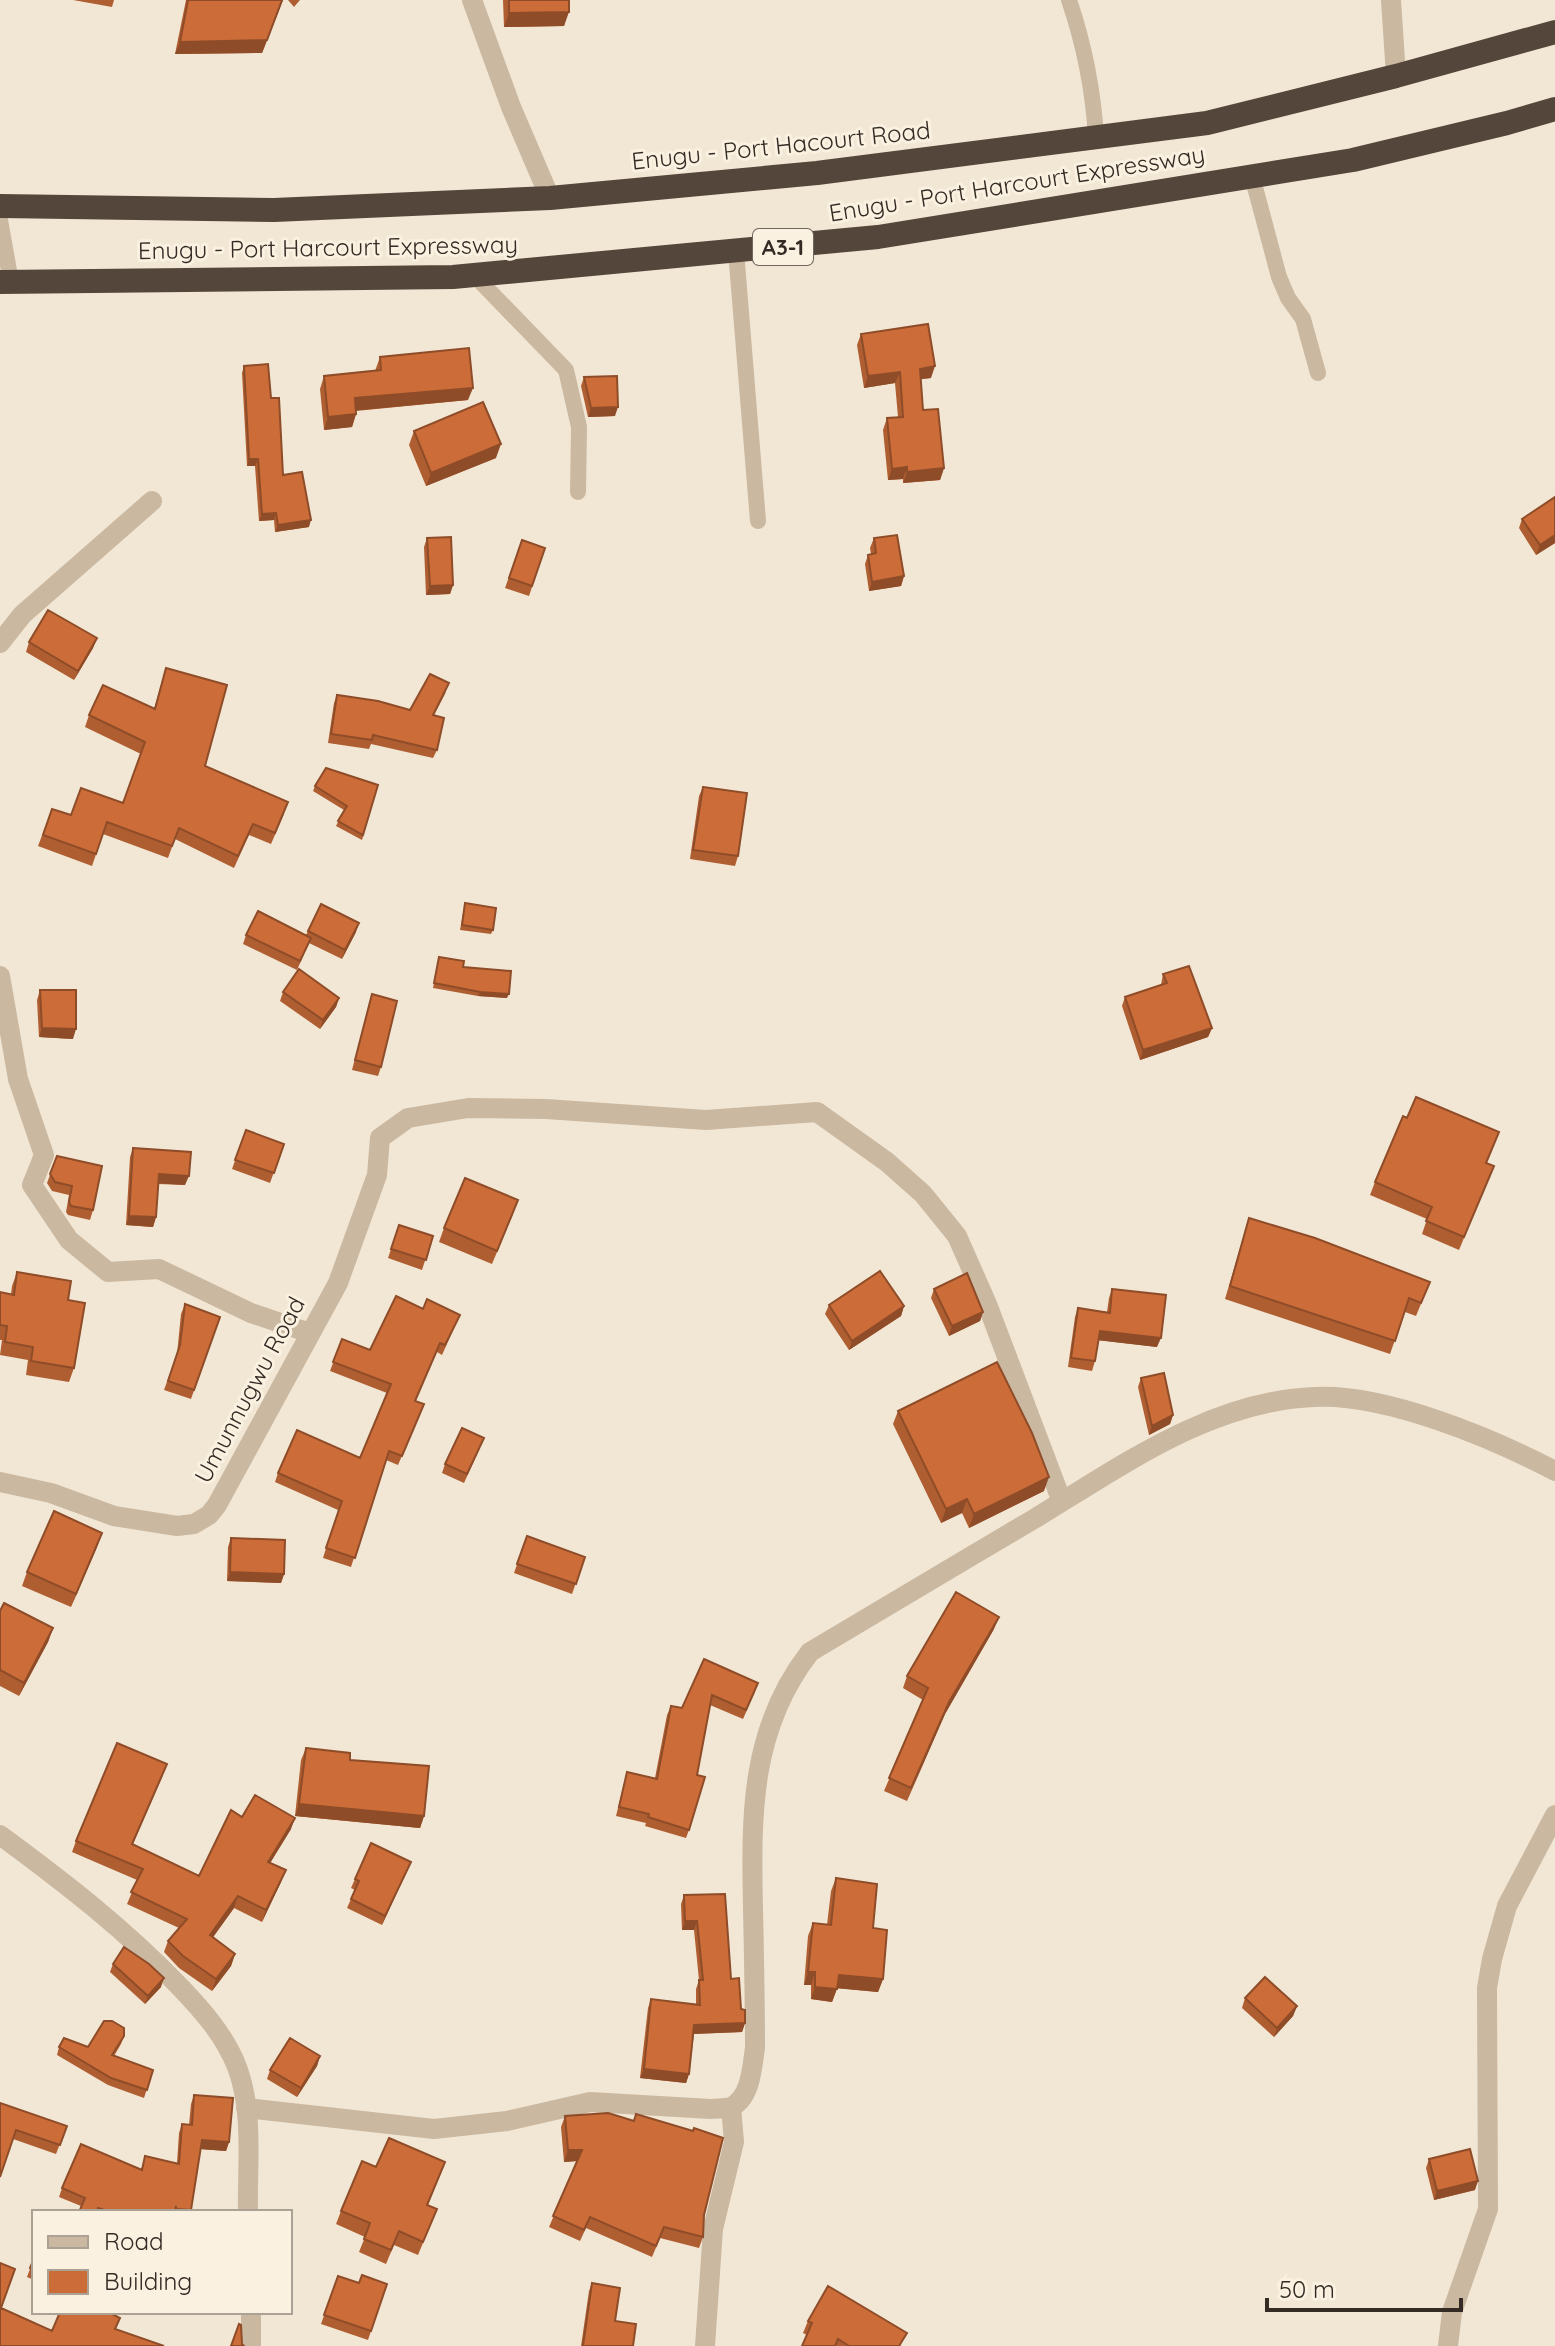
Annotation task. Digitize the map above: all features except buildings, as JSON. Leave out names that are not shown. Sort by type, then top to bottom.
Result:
[{"type":"highway","name":"Enugu - Port Hacourt Road","points":[[0,206],[274,210],[550,198],[817,173],[1207,123],[1555,32]]},
{"type":"highway","name":"Enugu - Port Harcourt Expressway","points":[[6,282],[474,275],[878,237],[1353,160],[1555,109]]},
{"type":"street","points":[[472,0],[511,107],[550,198]]},
{"type":"street","points":[[1391,0],[1396,76]]},
{"type":"street","points":[[0,643],[22,615],[152,501]]},
{"type":"street","points":[[0,976],[18,1079],[44,1155],[32,1185],[69,1240],[108,1272],[159,1269],[251,1313],[310,1333]]},
{"type":"street","name":"Umunnugwu Road","points":[[0,1482],[51,1493],[114,1516],[177,1526],[194,1524],[209,1515],[338,1283],[377,1175],[380,1138],[408,1118],[468,1108],[546,1109],[706,1120],[817,1112],[887,1162],[923,1194],[957,1236],[987,1304],[1062,1502]]},
{"type":"street","points":[[246,2108],[434,2129],[507,2121],[590,2102],[711,2109],[731,2107],[743,2097],[750,2079],[755,2048],[751,1844],[756,1777],[773,1713],[785,1688],[810,1652],[1119,1466],[1199,1424],[1227,1413],[1285,1399],[1316,1396],[1367,1401],[1435,1420],[1531,1458],[1555,1471]]},
{"type":"street","points":[[1448,2346],[1452,2312],[1488,2209],[1487,1988],[1492,1959],[1507,1906],[1555,1815]]},
{"type":"street","points":[[0,1835],[54,1874],[141,1946],[210,2019],[237,2067],[246,2108],[248,2210]]},
{"type":"street","points":[[705,2346],[713,2229],[734,2142],[731,2107]]},
{"type":"street","points":[[251,2314],[251,2346]]},
{"type":"lane","points":[[1069,0],[1082,38],[1093,88],[1096,137]]},
{"type":"lane","points":[[1252,176],[1279,277],[1288,298],[1303,319],[1318,373]]},
{"type":"lane","points":[[0,220],[6,282]]},
{"type":"lane","points":[[736,251],[758,521]]},
{"type":"lane","points":[[474,275],[566,370],[579,427],[578,492]]}]
